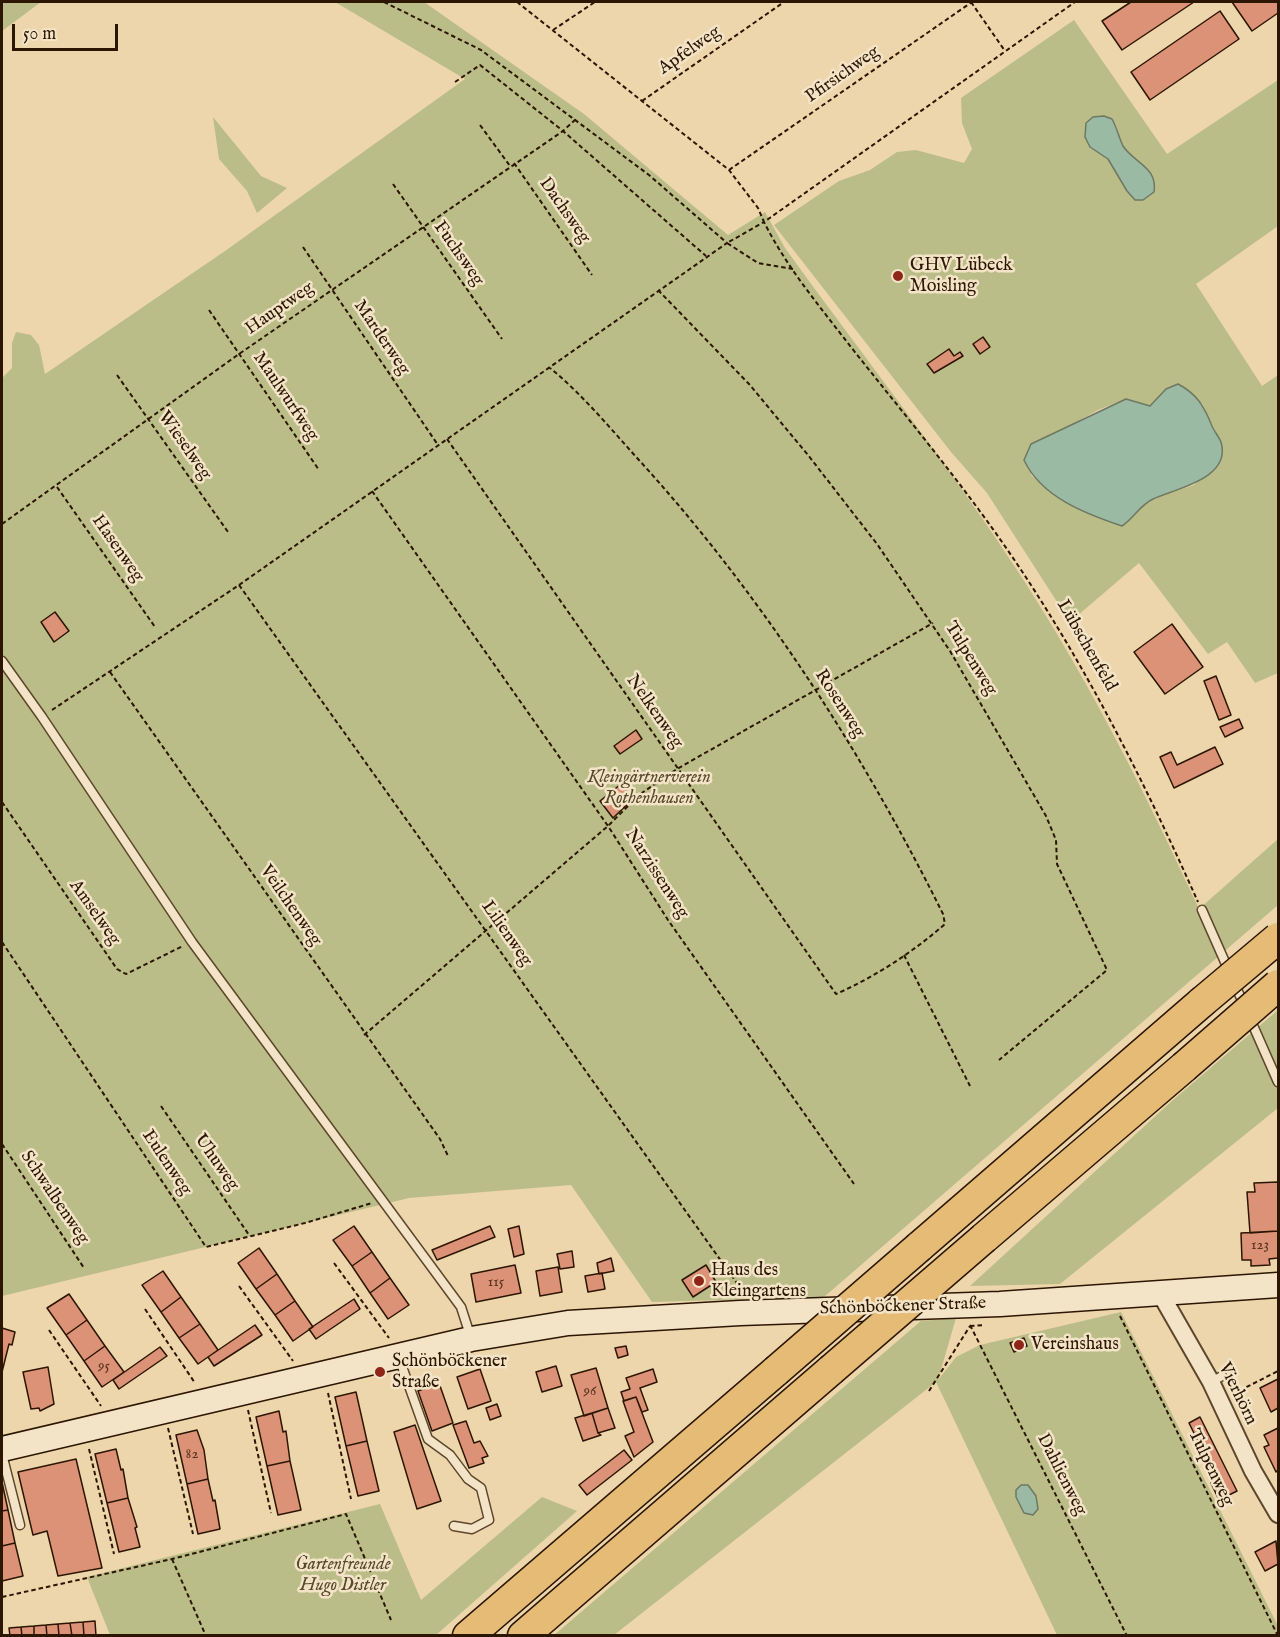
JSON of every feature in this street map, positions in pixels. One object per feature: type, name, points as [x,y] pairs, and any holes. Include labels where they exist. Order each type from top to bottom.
[{"type":"highway","points":[[468,1635],[1278,938]]},
{"type":"highway","points":[[523,1635],[1278,985]]},
{"type":"main road","name":"Schönböckener Straße","points":[[2,1452],[394,1347],[471,1339],[579,1322],[740,1312],[1000,1304],[1278,1285]]},
{"type":"street","name":"Vierhörn","points":[[1160,1293],[1216,1379],[1220,1401],[1253,1471],[1278,1514]]},
{"type":"lane","points":[[2,661],[192,942],[383,1198],[461,1307],[471,1339]]},
{"type":"lane","points":[[1202,910],[1278,1082]]},
{"type":"lane","points":[[394,1347],[428,1439],[450,1455],[468,1479],[481,1488],[489,1520],[472,1529],[454,1526]]},
{"type":"lane","points":[[2,1452],[21,1525]]},
{"type":"path","points":[[384,2],[481,50],[649,175],[727,243],[758,263],[793,269]]},
{"type":"path","points":[[517,2],[729,170]]},
{"type":"path","points":[[553,30],[594,2]]},
{"type":"path","name":"Apfelweg","points":[[641,101],[784,2]]},
{"type":"path","points":[[972,2],[1005,51]]},
{"type":"path","name":"Pfirsichweg","points":[[729,170],[972,2]]},
{"type":"path","points":[[42,717],[239,585],[706,256],[765,222],[1075,2]]},
{"type":"path","points":[[454,82],[480,65],[563,131],[706,256]]},
{"type":"path","name":"Hauptweg","points":[[2,524],[57,487],[239,354],[563,131],[576,119]]},
{"type":"path","points":[[480,125],[510,166]]},
{"type":"path","name":"Dachsweg","points":[[514,163],[592,275]]},
{"type":"path","name":"Lübschenfeld","points":[[729,170],[758,208],[793,269],[980,510],[1061,631],[1151,797],[1202,910]]},
{"type":"path","name":"Fuchsweg","points":[[393,184],[502,339]]},
{"type":"path","name":"Marderweg","points":[[303,247],[438,445]]},
{"type":"path","name":"Tulpenweg","points":[[658,290],[749,384],[808,455],[933,623],[992,719],[1047,816],[1056,840],[1057,864],[1107,970],[999,1060]]},
{"type":"path","name":"Maulwurfweg","points":[[209,310],[319,470]]},
{"type":"path","name":"Rosenweg","points":[[550,368],[619,438],[715,548],[816,691],[883,801],[943,914],[945,924],[904,955]]},
{"type":"path","name":"Wieselweg","points":[[117,375],[228,532]]},
{"type":"path","name":"Nelkenweg","points":[[447,439],[836,994],[863,982],[904,955]]},
{"type":"path","name":"Hasenweg","points":[[57,487],[155,627]]},
{"type":"path","name":"Narzissenweg","points":[[372,491],[608,826],[668,920],[854,1184]]},
{"type":"path","name":"Lilienweg","points":[[239,585],[744,1294],[746,1302]]},
{"type":"path","points":[[364,1035],[608,826],[639,795],[677,769],[933,623]]},
{"type":"path","name":"Veilchenweg","points":[[110,672],[364,1035],[440,1139],[448,1156]]},
{"type":"path","name":"Amselweg","points":[[2,802],[117,969],[126,974],[192,942]]},
{"type":"path","name":"Eulenweg","points":[[2,942],[206,1247],[305,1223],[383,1198]]},
{"type":"path","points":[[904,955],[970,1086]]},
{"type":"path","name":"Uhuweg","points":[[161,1106],[249,1235]]},
{"type":"path","name":"Schwalbenweg","points":[[2,1144],[84,1268]]},
{"type":"path","points":[[334,1263],[394,1347]]},
{"type":"path","points":[[239,1286],[293,1362]]},
{"type":"path","points":[[145,1309],[196,1383]]},
{"type":"path","name":"Tulpenweg","points":[[1118,1312],[1278,1635]]},
{"type":"path","name":"Dahlienweg","points":[[929,1390],[970,1326],[1127,1635]]},
{"type":"path","points":[[49,1330],[101,1406]]},
{"type":"path","points":[[1220,1401],[1278,1371]]},
{"type":"path","points":[[326,1389],[351,1499]]},
{"type":"path","points":[[246,1402],[271,1513]]},
{"type":"path","points":[[166,1421],[193,1534]]},
{"type":"path","points":[[87,1440],[114,1554]]},
{"type":"path","points":[[2,1597],[172,1559],[346,1514],[391,1620]]},
{"type":"path","points":[[172,1559],[206,1635]]},
{"type":"green space","points":[[2,2],[41,2],[2,31]]},
{"type":"green space","name":"Kleingärtnerverein Rothenhausen","points":[[335,2],[424,2],[584,114],[728,235],[765,212],[785,248],[963,490],[1044,613],[1115,738],[1199,909],[1278,839],[1278,905],[824,1297],[652,1302],[571,1185],[409,1198],[2,1296],[2,378],[12,368],[12,343],[16,332],[31,335],[39,345],[45,374],[225,251],[465,79]]},
{"type":"green space","points":[[1074,20],[1167,154],[1278,80],[1278,226],[1196,284],[1262,386],[1278,375],[1278,673],[1255,683],[1227,642],[1208,654],[1139,563],[1070,622],[987,493],[951,452],[774,225],[839,181],[870,170],[897,152],[916,150],[964,163],[972,149],[962,123],[961,98]],"holes":[[[1126,399],[1150,407],[1202,403],[1221,443],[1219,461],[1194,485],[1151,500],[1139,509],[1094,516],[1054,495],[1031,475],[1053,435],[1098,410]]]},
{"type":"green space","points":[[213,117],[261,176],[287,188],[257,213],[247,191],[219,159]]},
{"type":"green space","points":[[1278,1010],[1278,1108],[1060,1284],[970,1286],[1173,1100]]},
{"type":"green space","points":[[1121,1312],[1278,1626],[1278,1636],[1057,1635],[936,1382],[614,1635],[553,1636],[921,1321],[956,1318],[938,1380],[956,1357],[980,1345]]},
{"type":"green space","name":"Gartenfreunde Hugo Distler","points":[[542,1497],[577,1511],[436,1635],[110,1635],[87,1577],[380,1504],[421,1600]]},
{"type":"shaded area","points":[[1104,116],[1112,119],[1123,146],[1149,171],[1152,177],[1154,192],[1143,200],[1135,200],[1108,159],[1090,147],[1085,137],[1086,123],[1093,117]]},
{"type":"shaded area","points":[[1178,384],[1195,396],[1203,407],[1221,442],[1222,455],[1218,465],[1210,474],[1199,481],[1148,502],[1122,526],[1080,510],[1053,494],[1041,484],[1024,460],[1031,444],[1126,399],[1150,406],[1166,389]]},
{"type":"shaded area","points":[[1021,1485],[1028,1485],[1036,1496],[1038,1509],[1033,1515],[1024,1513],[1016,1497],[1016,1490]]},
{"type":"building","points":[[1131,2],[1194,2],[1122,50],[1102,21]]},
{"type":"building","points":[[1232,2],[1278,2],[1278,13],[1252,31]]},
{"type":"building","points":[[1220,11],[1239,39],[1150,100],[1131,72]]},
{"type":"building","points":[[983,337],[990,347],[980,354],[973,344]]},
{"type":"building","points":[[949,349],[954,356],[960,352],[963,356],[934,373],[927,364]]},
{"type":"building","points":[[55,612],[69,631],[54,642],[41,622]]},
{"type":"building","points":[[1172,624],[1203,667],[1165,694],[1134,652]]},
{"type":"building","points":[[1216,676],[1231,715],[1219,720],[1204,681]]},
{"type":"building","points":[[1239,719],[1243,728],[1225,737],[1220,727]]},
{"type":"building","points":[[636,730],[642,739],[620,754],[614,746]]},
{"type":"building","points":[[1215,747],[1223,764],[1174,788],[1160,757],[1171,752],[1177,765]]},
{"type":"building","points":[[621,784],[633,799],[613,818],[600,801]]},
{"type":"building","points":[[1278,1182],[1278,1231],[1250,1233],[1247,1192],[1255,1192],[1254,1183]]},
{"type":"building","points":[[354,1226],[372,1252],[352,1266],[333,1240]]},
{"type":"building","points":[[490,1226],[495,1237],[437,1260],[432,1250]]},
{"type":"building","points":[[519,1226],[524,1254],[514,1257],[508,1229]]},
{"type":"building","points":[[1278,1231],[1278,1258],[1269,1259],[1270,1265],[1251,1266],[1251,1260],[1242,1260],[1241,1233]]},
{"type":"building","points":[[259,1248],[277,1274],[256,1289],[238,1263]]},
{"type":"building","points":[[572,1251],[574,1267],[560,1269],[557,1254]]},
{"type":"building","points":[[372,1252],[390,1278],[370,1293],[352,1266]]},
{"type":"building","points":[[611,1258],[614,1271],[599,1274],[597,1263]]},
{"type":"building","points":[[515,1265],[521,1293],[476,1302],[471,1274]]},
{"type":"building","name":"Haus des Kleingartens","points":[[706,1265],[716,1282],[693,1297],[682,1280]]},
{"type":"building","points":[[558,1267],[562,1292],[540,1296],[536,1271]]},
{"type":"building","points":[[163,1271],[181,1297],[161,1312],[142,1285]]},
{"type":"building","points":[[602,1273],[605,1289],[588,1292],[585,1276]]},
{"type":"building","points":[[277,1274],[295,1301],[275,1315],[256,1289]]},
{"type":"building","points":[[390,1278],[409,1305],[388,1319],[370,1293]]},
{"type":"building","points":[[69,1294],[87,1320],[66,1335],[47,1308]]},
{"type":"building","points":[[181,1297],[200,1324],[179,1338],[161,1312]]},
{"type":"building","points":[[354,1299],[360,1309],[316,1339],[309,1329]]},
{"type":"building","points":[[295,1301],[313,1327],[293,1341],[275,1315]]},
{"type":"building","points":[[87,1320],[105,1346],[84,1361],[66,1335]]},
{"type":"building","points":[[200,1324],[218,1350],[198,1364],[179,1338]]},
{"type":"building","points":[[255,1325],[262,1335],[214,1366],[208,1357]]},
{"type":"building","points":[[2,1328],[15,1332],[12,1345],[9,1344],[2,1372]]},
{"type":"building","name":"Vereinshaus","points":[[1024,1338],[1027,1346],[1014,1352],[1010,1343]]},
{"type":"building","points":[[105,1346],[124,1372],[102,1387],[84,1361]]},
{"type":"building","points":[[626,1346],[628,1355],[618,1358],[615,1348]]},
{"type":"building","points":[[160,1347],[167,1356],[119,1389],[113,1380]]},
{"type":"building","points":[[556,1366],[562,1386],[542,1392],[536,1372]]},
{"type":"building","points":[[48,1367],[54,1404],[40,1411],[39,1408],[31,1409],[23,1372]]},
{"type":"building","points":[[596,1368],[608,1408],[584,1416],[571,1375]]},
{"type":"building","points":[[480,1369],[491,1401],[468,1409],[457,1377]]},
{"type":"building","points":[[653,1369],[657,1382],[640,1388],[648,1410],[642,1412],[636,1397],[624,1401],[621,1392],[630,1389],[626,1378]]},
{"type":"building","points":[[1278,1379],[1278,1408],[1271,1412],[1260,1388]]},
{"type":"building","points":[[439,1383],[453,1423],[432,1431],[418,1391]]},
{"type":"building","points":[[356,1392],[367,1441],[346,1446],[335,1397]]},
{"type":"building","points":[[636,1397],[653,1442],[634,1457],[625,1436],[634,1432],[623,1401]]},
{"type":"building","points":[[497,1404],[501,1416],[490,1420],[486,1408]]},
{"type":"building","points":[[608,1408],[615,1428],[598,1433],[592,1413]]},
{"type":"building","points":[[279,1411],[283,1432],[286,1431],[290,1461],[267,1466],[256,1417]]},
{"type":"building","points":[[592,1413],[598,1433],[601,1435],[583,1441],[575,1418]]},
{"type":"building","points":[[1200,1417],[1237,1491],[1219,1500],[1211,1483],[1217,1480],[1189,1423]]},
{"type":"building","points":[[466,1421],[474,1443],[480,1441],[488,1456],[482,1458],[484,1463],[469,1468],[453,1425]]},
{"type":"building","points":[[415,1425],[441,1501],[417,1509],[394,1432]]},
{"type":"building","points":[[1278,1428],[1278,1470],[1276,1472],[1264,1447],[1269,1445],[1264,1435]]},
{"type":"building","points":[[197,1430],[204,1450],[208,1479],[187,1484],[176,1435]]},
{"type":"building","points":[[367,1441],[379,1491],[358,1496],[346,1446]]},
{"type":"building","points":[[116,1449],[121,1470],[123,1469],[128,1498],[107,1503],[95,1454]]},
{"type":"building","points":[[624,1450],[632,1460],[587,1495],[579,1485]]},
{"type":"building","points":[[76,1459],[102,1568],[58,1576],[47,1531],[33,1535],[18,1472]]},
{"type":"building","points":[[290,1461],[301,1510],[278,1515],[267,1466]]},
{"type":"building","points":[[208,1479],[213,1501],[215,1500],[220,1529],[198,1534],[187,1484]]},
{"type":"building","points":[[2,1482],[8,1510],[2,1511]]},
{"type":"building","points":[[128,1498],[137,1527],[135,1528],[140,1547],[119,1552],[107,1503]]},
{"type":"building","points":[[8,1510],[15,1543],[2,1546],[2,1511]]},
{"type":"building","points":[[1276,1541],[1278,1564],[1265,1571],[1255,1552]]},
{"type":"building","points":[[15,1543],[23,1576],[2,1581],[2,1546]]},
{"type":"building","points":[[95,1621],[96,1636],[84,1636],[83,1622]]},
{"type":"building","points":[[83,1622],[84,1636],[72,1636],[70,1623]]},
{"type":"building","points":[[70,1623],[72,1636],[59,1636],[58,1624]]},
{"type":"building","points":[[58,1624],[59,1636],[47,1636],[46,1625]]},
{"type":"building","points":[[46,1625],[47,1636],[34,1636],[34,1626]]},
{"type":"building","points":[[34,1626],[34,1636],[22,1636],[21,1627]]},
{"type":"building","points":[[21,1627],[22,1636],[10,1636],[9,1628]]},
{"type":"place","name":"GHV Lübeck Moisling","points":[[898,276]]},
{"type":"place","name":"Haus des Kleingartens","points":[[699,1281]]},
{"type":"place","name":"Vereinshaus","points":[[1019,1345]]},
{"type":"place","name":"Schönböckener Straße","points":[[380,1372]]}]
